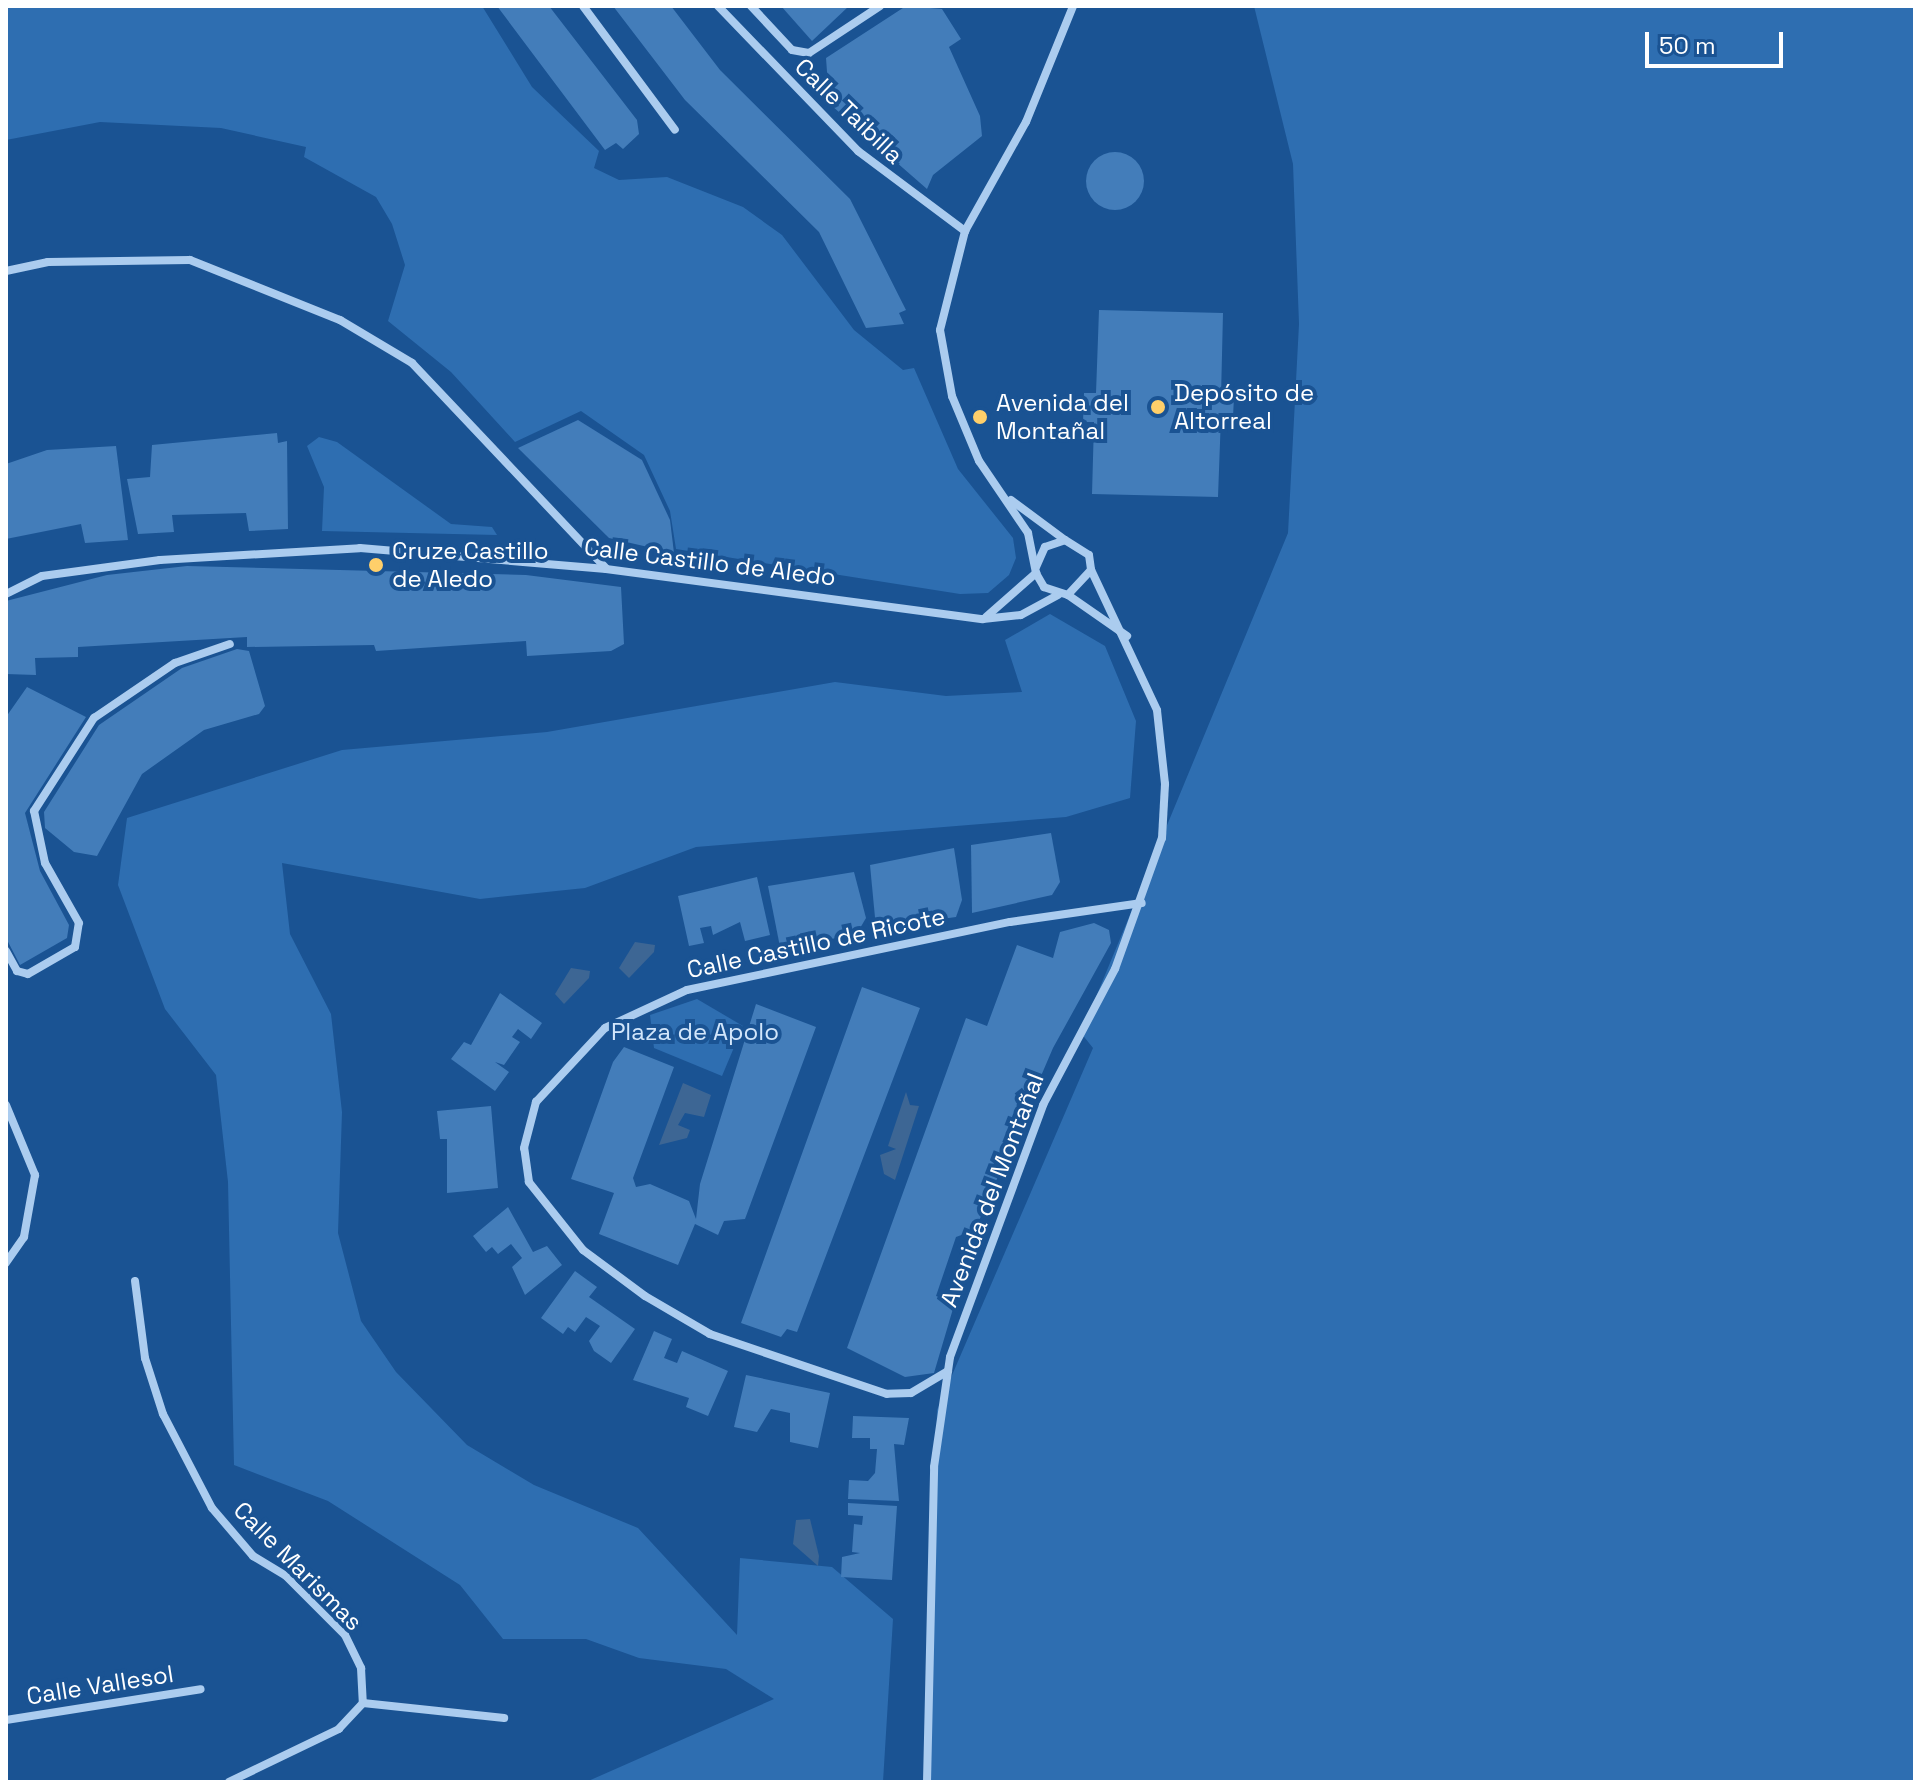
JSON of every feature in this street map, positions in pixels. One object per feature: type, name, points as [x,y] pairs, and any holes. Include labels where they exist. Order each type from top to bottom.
[{"type":"street","points":[[583,6],[675,130]]},
{"type":"street","name":"Calle Taibilla","points":[[718,6],[858,151],[965,231]]},
{"type":"street","points":[[751,6],[792,50],[809,53],[880,6]]},
{"type":"street","points":[[1073,6],[1026,122],[965,231],[940,330],[952,396],[979,461],[1007,497],[1028,533],[1036,570],[1058,595],[1068,595],[1129,638]]},
{"type":"street","points":[[6,271],[48,262],[190,260],[340,320],[412,363],[606,569]]},
{"type":"street","points":[[1007,497],[1089,555],[1091,570],[1068,595]]},
{"type":"street","points":[[983,619],[1036,570],[1045,547],[1065,540]]},
{"type":"street","name":"Calle Castillo de Aledo","points":[[6,594],[42,576],[160,560],[360,548],[606,569],[983,619],[1021,615],[1058,595]]},
{"type":"street","name":"Avenida del Montañal","points":[[927,1782],[934,1467],[948,1371],[1043,1105],[1142,903],[1162,838],[1165,784],[1157,710],[1129,638],[1091,570]]},
{"type":"street","points":[[6,951],[17,971],[28,974],[75,947],[79,923],[45,863],[34,811],[94,718],[175,663],[230,644]]},
{"type":"street","name":"Calle Castillo de Ricote","points":[[948,1371],[911,1393],[887,1394],[710,1334],[645,1296],[583,1250],[529,1182],[524,1148],[536,1102],[605,1028],[687,990],[995,925],[1142,903]]},
{"type":"street","points":[[6,1105],[35,1175],[24,1237],[6,1263]]},
{"type":"street","name":"Calle Marismas","points":[[135,1281],[158,1400],[212,1508],[253,1556],[286,1576],[345,1635],[361,1668],[363,1703]]},
{"type":"street","name":"Calle Vallesol","points":[[6,1720],[201,1689]]},
{"type":"street","points":[[229,1782],[327,1737],[363,1703],[504,1718]]},
{"type":"green space","points":[[6,6],[482,6],[532,87],[599,151],[594,168],[619,180],[667,177],[743,207],[782,235],[854,330],[903,370],[914,368],[958,469],[1013,538],[1016,558],[1009,575],[988,593],[960,594],[676,549],[670,511],[644,455],[581,411],[515,442],[451,372],[388,321],[405,265],[392,224],[376,197],[304,157],[306,147],[221,128],[100,122],[6,140]]},
{"type":"green space","points":[[1254,6],[1915,6],[1915,1782],[927,1782],[937,1410],[1093,1048],[1081,1033],[1288,533],[1299,324],[1293,164]]},
{"type":"green space","points":[[319,437],[337,442],[451,524],[492,527],[497,535],[322,531],[324,487],[307,446]]},
{"type":"green space","points":[[1050,614],[1105,646],[1136,721],[1130,798],[1066,817],[696,847],[585,888],[480,899],[282,863],[290,934],[331,1014],[342,1112],[338,1233],[361,1321],[396,1372],[467,1445],[534,1485],[638,1528],[737,1635],[740,1558],[832,1567],[893,1619],[883,1782],[586,1782],[774,1699],[726,1669],[639,1658],[586,1639],[503,1639],[460,1585],[328,1501],[234,1465],[228,1182],[216,1075],[165,1009],[118,885],[127,818],[342,750],[547,732],[835,682],[946,696],[1022,692],[1005,640]]},
{"type":"green space","name":"Plaza de Apolo","points":[[697,999],[743,1026],[722,1076],[654,1048],[650,1015]]},
{"type":"shaded area","points":[[635,942],[655,945],[654,952],[629,978],[619,968]]},
{"type":"shaded area","points":[[571,968],[590,971],[589,978],[564,1004],[555,994]]},
{"type":"shaded area","points":[[683,1083],[711,1095],[704,1117],[685,1113],[678,1125],[690,1130],[687,1138],[659,1145]]},
{"type":"shaded area","points":[[906,1092],[910,1105],[919,1106],[895,1180],[884,1174],[880,1155],[896,1149],[888,1146]]},
{"type":"shaded area","points":[[810,1519],[819,1556],[818,1566],[793,1544],[796,1520]]},
{"type":"building","points":[[497,6],[549,6],[637,120],[639,134],[623,149],[616,143],[605,150]]},
{"type":"building","points":[[613,6],[671,6],[720,70],[850,199],[906,310],[899,313],[904,324],[866,328],[819,232],[685,100]]},
{"type":"building","points":[[781,6],[849,6],[812,41]]},
{"type":"building","points":[[906,6],[942,9],[961,39],[949,47],[980,116],[982,136],[933,175],[927,189],[816,92],[828,86],[826,58]]},
{"type":"building","points":[[1115,152],[1136,160],[1144,181],[1136,202],[1115,210],[1094,202],[1086,181],[1094,160]]},
{"type":"building","name":"Depósito de Altorreal","points":[[1099,310],[1223,313],[1221,397],[1234,397],[1233,417],[1221,416],[1218,497],[1092,494],[1094,422],[1083,422],[1084,393],[1096,393]]},
{"type":"building","points":[[578,420],[642,460],[670,520],[674,553],[609,538],[518,448]]},
{"type":"building","points":[[277,433],[278,443],[287,441],[288,529],[249,531],[246,513],[172,515],[174,532],[138,534],[127,479],[150,477],[152,445]]},
{"type":"building","points":[[116,446],[128,540],[85,543],[81,524],[6,539],[6,464],[47,450]]},
{"type":"building","points":[[187,566],[526,575],[621,587],[624,644],[611,651],[527,656],[526,641],[376,651],[374,645],[247,647],[247,637],[78,647],[78,657],[35,658],[36,675],[6,674],[6,601],[107,575]]},
{"type":"building","points":[[237,649],[249,651],[265,706],[259,714],[204,730],[142,774],[97,856],[74,852],[45,828],[44,812],[99,725],[182,668]]},
{"type":"building","points":[[27,687],[86,717],[25,813],[40,871],[69,925],[67,938],[20,965],[6,938],[6,717]]},
{"type":"building","points":[[1051,833],[1060,882],[1052,895],[972,913],[971,845]]},
{"type":"building","points":[[954,848],[962,900],[956,917],[876,928],[870,865]]},
{"type":"building","points":[[854,872],[866,918],[856,935],[780,947],[768,886]]},
{"type":"building","points":[[757,877],[770,935],[745,941],[740,922],[713,935],[711,926],[700,928],[704,943],[689,946],[678,896]]},
{"type":"building","points":[[1094,923],[1109,930],[1111,943],[1053,1048],[975,1230],[956,1237],[936,1296],[955,1302],[934,1373],[905,1377],[847,1348],[966,1018],[987,1026],[1017,945],[1053,958],[1060,932]]},
{"type":"building","points":[[862,987],[920,1008],[797,1332],[787,1329],[781,1337],[741,1323]]},
{"type":"building","points":[[500,993],[542,1023],[531,1039],[518,1029],[512,1037],[520,1042],[504,1065],[495,1062],[509,1072],[495,1091],[451,1059],[464,1042],[471,1045]]},
{"type":"building","points":[[756,1004],[816,1027],[745,1219],[724,1221],[718,1235],[695,1224],[678,1265],[599,1234],[614,1193],[571,1179],[613,1062],[624,1047],[674,1067],[633,1178],[636,1187],[650,1184],[689,1201],[696,1219],[700,1184]]},
{"type":"building","points":[[491,1106],[498,1188],[447,1193],[447,1139],[440,1139],[437,1111]]},
{"type":"building","points":[[508,1207],[533,1252],[547,1246],[562,1265],[525,1295],[512,1267],[522,1258],[511,1244],[498,1254],[492,1247],[486,1252],[473,1236]]},
{"type":"building","points":[[575,1271],[597,1287],[589,1297],[635,1329],[611,1363],[594,1351],[589,1341],[600,1326],[586,1317],[575,1332],[568,1327],[563,1334],[541,1318]]},
{"type":"building","points":[[654,1331],[672,1339],[664,1358],[677,1363],[682,1351],[728,1371],[708,1416],[686,1407],[689,1398],[633,1380]]},
{"type":"building","points":[[746,1375],[830,1393],[818,1448],[790,1442],[790,1413],[771,1409],[757,1432],[734,1427]]},
{"type":"building","points":[[853,1416],[909,1418],[904,1445],[894,1444],[899,1501],[848,1499],[849,1480],[868,1481],[875,1473],[877,1449],[870,1449],[870,1438],[852,1438]]},
{"type":"building","points":[[848,1503],[897,1506],[892,1580],[841,1577],[842,1557],[860,1553],[852,1552],[854,1524],[862,1525],[863,1516],[848,1515]]},
{"type":"place","name":"Depósito de Altorreal","points":[[1158,407]]},
{"type":"place","name":"Avenida del Montañal","points":[[980,417]]},
{"type":"place","name":"Cruze Castillo de Aledo","points":[[376,565]]}]
